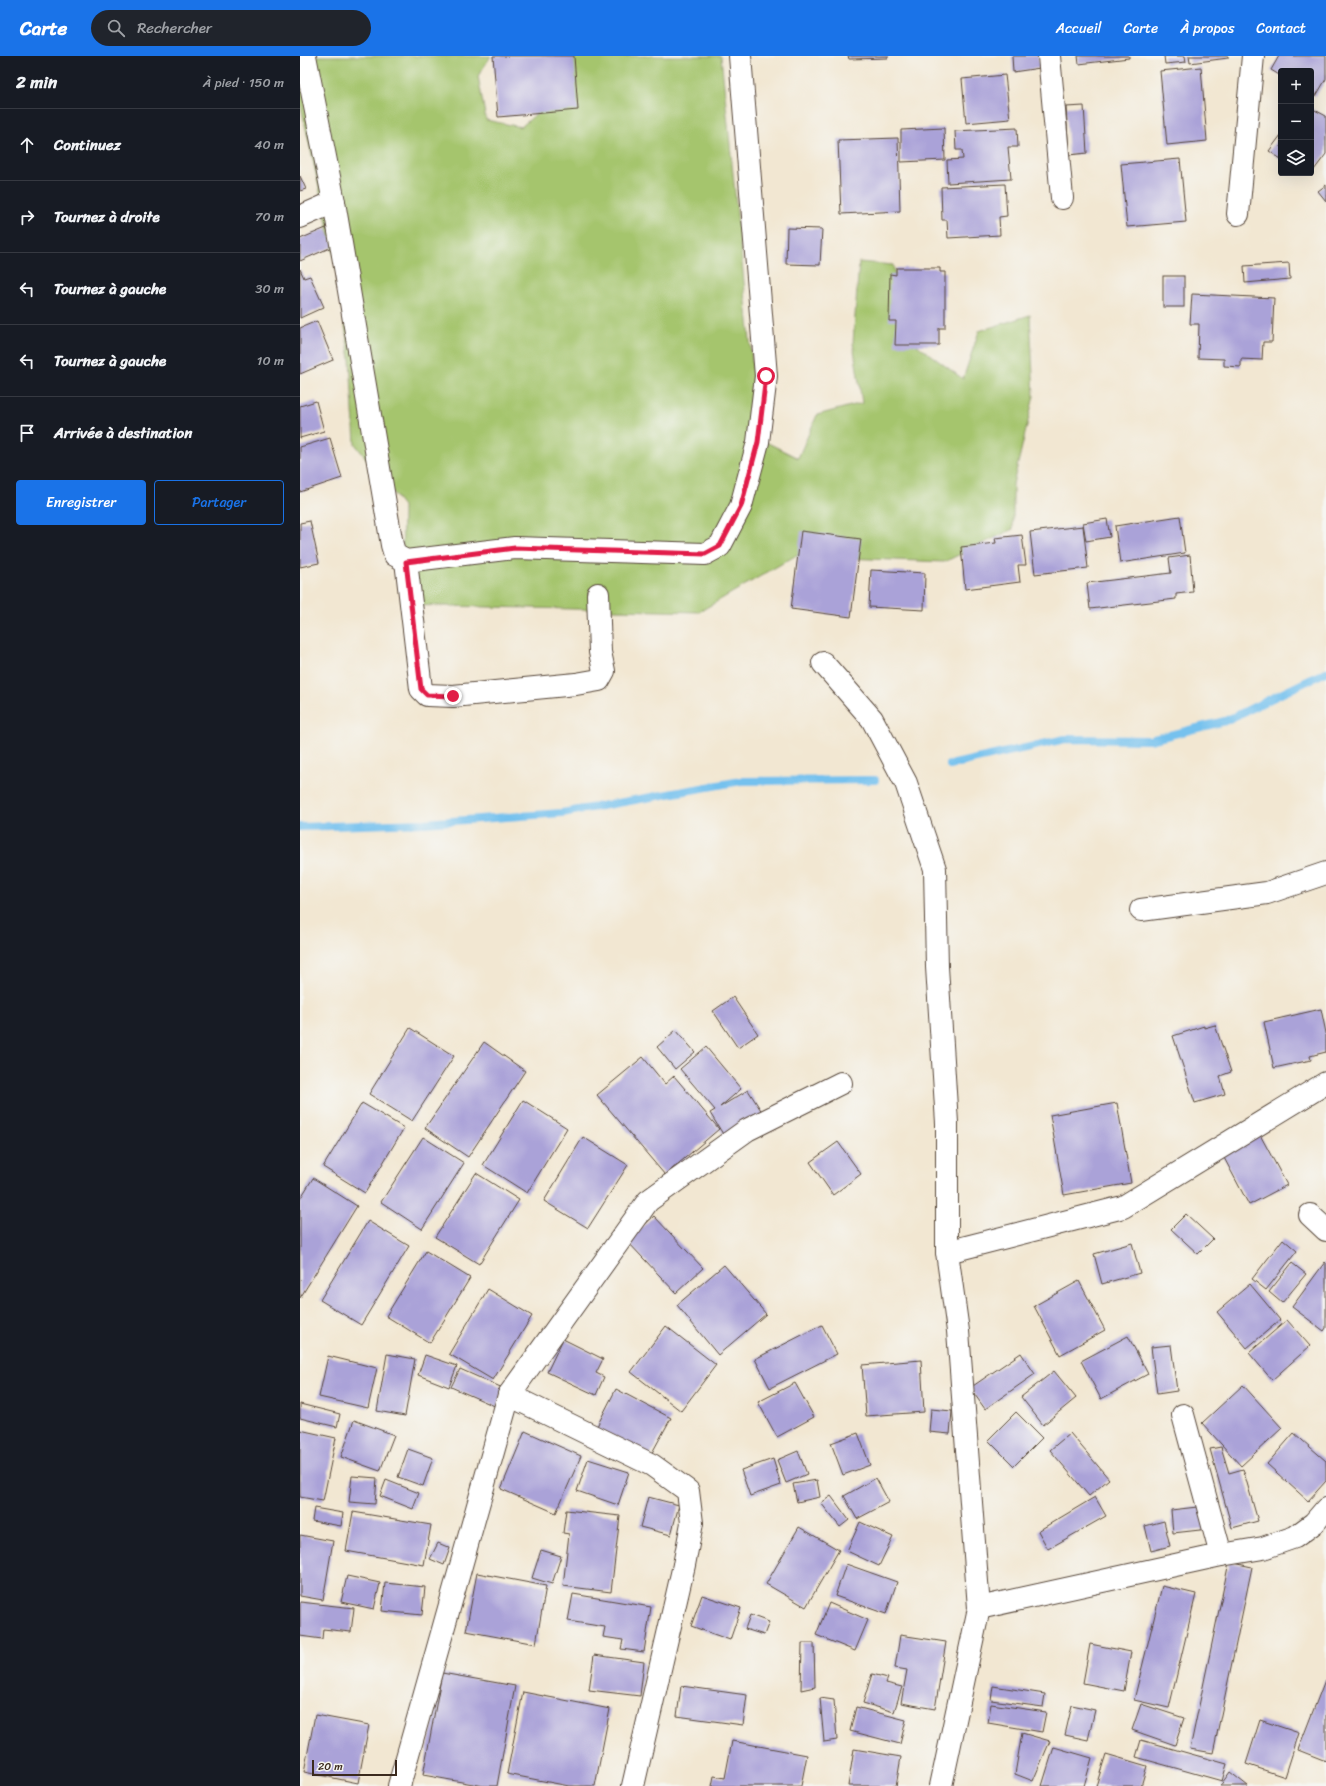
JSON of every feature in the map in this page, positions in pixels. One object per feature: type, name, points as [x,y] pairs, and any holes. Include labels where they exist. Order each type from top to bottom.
[{"type":"street","points":[[305,56],[334,202],[392,545],[395,555],[406,562],[515,548],[705,554],[720,546],[741,506],[758,442],[766,376],[740,56]]},
{"type":"street","points":[[1050,56],[1062,198]]},
{"type":"street","points":[[1238,214],[1253,56]]},
{"type":"street","points":[[300,218],[334,202]]},
{"type":"street","points":[[406,562],[421,689],[427,695],[453,696],[576,684],[599,680],[604,671],[600,652],[598,594]]},
{"type":"street","points":[[823,664],[872,719],[906,783],[935,869],[937,967],[947,1123],[947,1252],[958,1331],[979,1608],[941,1786]]},
{"type":"street","points":[[1141,910],[1267,893],[1326,873]]},
{"type":"street","points":[[399,1786],[510,1395],[648,1201],[747,1130],[841,1083]]},
{"type":"street","points":[[947,1252],[1123,1207],[1326,1083]]},
{"type":"street","points":[[510,1395],[652,1465],[688,1491],[692,1522],[684,1565],[633,1786]]},
{"type":"street","points":[[1183,1415],[1221,1555]]},
{"type":"street","points":[[979,1608],[1221,1555],[1263,1548],[1295,1537],[1314,1523],[1326,1509]]},
{"type":"green space","points":[[302,56],[491,56],[478,76],[486,120],[521,127],[553,99],[560,56],[721,56],[752,360],[754,436],[798,458],[817,415],[862,403],[853,343],[859,262],[893,265],[909,339],[963,379],[979,331],[1030,315],[1034,396],[1013,484],[1013,529],[944,562],[795,556],[699,612],[402,605],[403,506],[355,444],[350,359],[334,255],[300,102]]},
{"type":"building","points":[[493,56],[574,56],[578,110],[498,117]]},
{"type":"building","points":[[848,56],[888,56],[888,58],[849,59]]},
{"type":"building","points":[[1012,56],[1038,56],[1040,68],[1013,72]]},
{"type":"building","points":[[1078,56],[1129,56],[1129,58],[1079,64]]},
{"type":"building","points":[[1164,56],[1185,56],[1186,62],[1165,64]]},
{"type":"building","points":[[1189,56],[1228,56],[1228,58],[1190,63]]},
{"type":"building","points":[[1279,56],[1326,56],[1326,79],[1316,96],[1314,95],[1314,68],[1278,68],[1278,74],[1271,70]]},
{"type":"building","points":[[1201,67],[1207,141],[1167,145],[1160,71]]},
{"type":"building","points":[[1005,75],[1010,119],[966,123],[962,79]]},
{"type":"building","points":[[1084,106],[1087,153],[1069,155],[1066,107]]},
{"type":"building","points":[[1314,110],[1326,116],[1326,154],[1314,170]]},
{"type":"building","points":[[944,128],[945,160],[901,162],[901,130]]},
{"type":"building","points":[[1017,128],[1018,147],[1008,147],[1011,179],[948,183],[947,160],[963,159],[962,150],[956,150],[955,131]]},
{"type":"building","points":[[898,138],[900,211],[841,214],[838,140]]},
{"type":"building","points":[[1278,139],[1278,157],[1269,151]]},
{"type":"building","points":[[1180,159],[1186,222],[1127,227],[1121,164]]},
{"type":"building","points":[[300,176],[306,189],[300,191]]},
{"type":"building","points":[[1005,184],[1007,216],[999,217],[1000,235],[948,238],[947,220],[942,220],[941,187]]},
{"type":"building","points":[[1326,185],[1326,201],[1318,191]]},
{"type":"building","points":[[326,228],[334,246],[300,261],[300,239]]},
{"type":"building","points":[[787,228],[822,229],[820,265],[786,264]]},
{"type":"building","points":[[1289,263],[1290,279],[1245,283],[1244,266]]},
{"type":"building","points":[[896,268],[940,268],[940,272],[945,272],[945,328],[939,328],[939,345],[895,345],[896,321],[889,321],[890,274],[896,275]]},
{"type":"building","points":[[300,269],[304,278],[310,276],[324,307],[300,318]]},
{"type":"building","points":[[1163,276],[1184,276],[1184,307],[1163,307]]},
{"type":"building","points":[[1192,294],[1274,298],[1272,342],[1263,342],[1262,360],[1241,359],[1241,367],[1224,366],[1224,359],[1198,358],[1199,324],[1190,324]]},
{"type":"building","points":[[317,321],[333,360],[300,374],[300,328]]},
{"type":"building","points":[[316,401],[324,431],[300,438],[300,406]]},
{"type":"building","points":[[330,438],[342,478],[300,492],[300,447]]},
{"type":"building","points":[[1180,516],[1185,553],[1120,563],[1115,526]]},
{"type":"building","points":[[1107,519],[1110,537],[1086,541],[1083,523]]},
{"type":"building","points":[[310,521],[319,563],[300,567],[300,523]]},
{"type":"building","points":[[1083,526],[1088,568],[1035,574],[1030,532]]},
{"type":"building","points":[[801,531],[861,539],[851,617],[791,609]]},
{"type":"building","points":[[1022,535],[1026,565],[1018,565],[1020,582],[965,589],[961,547],[996,543],[995,538]]},
{"type":"building","points":[[1190,555],[1193,592],[1176,594],[1176,599],[1090,609],[1087,583],[1171,573],[1169,558]]},
{"type":"building","points":[[871,570],[925,573],[924,610],[869,607]]},
{"type":"building","points":[[733,997],[758,1034],[738,1048],[713,1011]]},
{"type":"building","points":[[1321,1009],[1326,1033],[1326,1052],[1310,1056],[1311,1060],[1274,1068],[1264,1022]]},
{"type":"building","points":[[1215,1025],[1231,1072],[1220,1076],[1225,1094],[1195,1103],[1173,1036],[1204,1026],[1204,1028]]},
{"type":"building","points":[[410,1028],[454,1056],[412,1121],[369,1094]]},
{"type":"building","points":[[676,1030],[695,1052],[675,1069],[657,1047]]},
{"type":"building","points":[[484,1042],[525,1071],[468,1157],[425,1128]]},
{"type":"building","points":[[706,1047],[741,1089],[720,1107],[748,1090],[764,1115],[726,1139],[710,1113],[715,1110],[680,1069]]},
{"type":"building","points":[[643,1057],[665,1084],[674,1076],[719,1129],[665,1175],[597,1095]]},
{"type":"building","points":[[523,1100],[567,1128],[527,1193],[483,1165]]},
{"type":"building","points":[[362,1103],[404,1128],[365,1193],[323,1167]]},
{"type":"building","points":[[1117,1103],[1131,1183],[1064,1195],[1050,1115]]},
{"type":"building","points":[[1259,1133],[1287,1185],[1249,1205],[1222,1154]]},
{"type":"building","points":[[423,1137],[464,1163],[422,1229],[381,1202]]},
{"type":"building","points":[[583,1137],[628,1165],[588,1228],[544,1201]]},
{"type":"building","points":[[838,1142],[861,1174],[833,1195],[810,1162]]},
{"type":"building","points":[[476,1173],[519,1200],[479,1264],[435,1237]]},
{"type":"building","points":[[313,1178],[357,1206],[300,1298],[300,1199]]},
{"type":"building","points":[[1186,1214],[1213,1239],[1198,1254],[1171,1229]]},
{"type":"building","points":[[654,1216],[703,1268],[676,1293],[627,1241]]},
{"type":"building","points":[[368,1221],[409,1246],[361,1325],[320,1300]]},
{"type":"building","points":[[1283,1239],[1297,1251],[1266,1290],[1252,1279]]},
{"type":"building","points":[[1132,1243],[1140,1273],[1102,1284],[1094,1254]]},
{"type":"building","points":[[426,1251],[470,1278],[430,1343],[386,1316]]},
{"type":"building","points":[[1325,1262],[1326,1328],[1324,1331],[1292,1307]]},
{"type":"building","points":[[1292,1263],[1306,1274],[1282,1303],[1269,1292]]},
{"type":"building","points":[[724,1265],[766,1314],[718,1355],[677,1305]]},
{"type":"building","points":[[1079,1281],[1105,1330],[1060,1355],[1034,1306]]},
{"type":"building","points":[[1250,1284],[1280,1320],[1247,1348],[1217,1312]]},
{"type":"building","points":[[488,1289],[532,1316],[493,1380],[449,1354]]},
{"type":"building","points":[[1287,1320],[1310,1346],[1272,1380],[1249,1353]]},
{"type":"building","points":[[822,1325],[837,1354],[770,1388],[755,1359]]},
{"type":"building","points":[[666,1326],[716,1365],[681,1411],[631,1372]]},
{"type":"building","points":[[1128,1336],[1148,1374],[1101,1399],[1081,1361]]},
{"type":"building","points":[[563,1339],[603,1359],[596,1373],[604,1377],[596,1395],[547,1372]]},
{"type":"building","points":[[1171,1345],[1177,1391],[1157,1394],[1151,1347]]},
{"type":"building","points":[[1021,1353],[1035,1374],[985,1409],[970,1388]]},
{"type":"building","points":[[387,1354],[415,1359],[405,1416],[377,1411]]},
{"type":"building","points":[[425,1355],[457,1366],[449,1387],[418,1375]]},
{"type":"building","points":[[328,1356],[377,1368],[368,1408],[319,1397]]},
{"type":"building","points":[[921,1360],[924,1412],[866,1416],[862,1365]]},
{"type":"building","points":[[460,1369],[505,1389],[497,1407],[451,1387]]},
{"type":"building","points":[[1054,1371],[1076,1398],[1043,1425],[1021,1397]]},
{"type":"building","points":[[795,1383],[814,1417],[777,1437],[758,1402]]},
{"type":"building","points":[[1243,1385],[1282,1428],[1241,1466],[1202,1423]]},
{"type":"building","points":[[616,1389],[671,1418],[648,1460],[594,1432]]},
{"type":"building","points":[[300,1404],[340,1414],[337,1427],[300,1418]]},
{"type":"building","points":[[931,1409],[952,1411],[950,1434],[929,1432]]},
{"type":"building","points":[[1016,1412],[1042,1438],[1014,1466],[988,1440]]},
{"type":"building","points":[[354,1420],[394,1435],[380,1471],[341,1457]]},
{"type":"building","points":[[300,1430],[336,1438],[323,1501],[300,1497]]},
{"type":"building","points":[[525,1431],[581,1456],[556,1513],[501,1489]]},
{"type":"building","points":[[858,1433],[870,1465],[843,1475],[831,1443]]},
{"type":"building","points":[[1070,1433],[1109,1479],[1089,1496],[1050,1450]]},
{"type":"building","points":[[1294,1433],[1326,1461],[1326,1481],[1308,1501],[1267,1464]]},
{"type":"building","points":[[1221,1447],[1229,1473],[1243,1469],[1258,1521],[1232,1528],[1210,1449]]},
{"type":"building","points":[[408,1449],[433,1458],[423,1486],[398,1477]]},
{"type":"building","points":[[798,1451],[807,1474],[786,1483],[777,1460]]},
{"type":"building","points":[[588,1459],[629,1472],[618,1505],[577,1491]]},
{"type":"building","points":[[773,1459],[781,1485],[750,1496],[741,1470]]},
{"type":"building","points":[[352,1476],[377,1478],[375,1504],[349,1502]]},
{"type":"building","points":[[876,1478],[889,1502],[857,1519],[844,1496]]},
{"type":"building","points":[[386,1480],[419,1493],[413,1509],[380,1496]]},
{"type":"building","points":[[817,1480],[820,1497],[797,1502],[793,1484]]},
{"type":"building","points":[[831,1496],[849,1520],[840,1527],[821,1503]]},
{"type":"building","points":[[648,1497],[679,1505],[671,1535],[640,1527]]},
{"type":"building","points":[[1095,1497],[1106,1516],[1048,1549],[1038,1531]]},
{"type":"building","points":[[1206,1506],[1209,1529],[1173,1533],[1171,1510]]},
{"type":"building","points":[[314,1508],[343,1513],[341,1526],[312,1521]]},
{"type":"building","points":[[566,1510],[620,1516],[611,1592],[563,1586],[569,1534],[563,1533]]},
{"type":"building","points":[[353,1512],[431,1525],[424,1565],[346,1551]]},
{"type":"building","points":[[1164,1521],[1170,1546],[1151,1551],[1145,1526]]},
{"type":"building","points":[[860,1522],[893,1537],[879,1566],[847,1551]]},
{"type":"building","points":[[799,1527],[839,1550],[806,1607],[766,1584]]},
{"type":"building","points":[[300,1535],[333,1541],[323,1600],[300,1596]]},
{"type":"building","points":[[438,1543],[450,1548],[444,1565],[430,1559]]},
{"type":"building","points":[[541,1550],[561,1556],[552,1584],[532,1578]]},
{"type":"building","points":[[1229,1562],[1252,1567],[1213,1753],[1190,1749]]},
{"type":"building","points":[[846,1564],[897,1582],[886,1614],[835,1596]]},
{"type":"building","points":[[477,1573],[546,1586],[536,1644],[466,1631]]},
{"type":"building","points":[[347,1576],[380,1583],[374,1609],[341,1602]]},
{"type":"building","points":[[385,1583],[425,1587],[422,1615],[382,1611]]},
{"type":"building","points":[[1162,1586],[1196,1594],[1169,1708],[1134,1700]]},
{"type":"building","points":[[573,1594],[651,1607],[644,1652],[621,1649],[623,1640],[603,1637],[605,1627],[568,1621]]},
{"type":"building","points":[[702,1595],[741,1608],[730,1640],[691,1626]]},
{"type":"building","points":[[300,1602],[354,1608],[351,1632],[323,1629],[322,1639],[300,1636]]},
{"type":"building","points":[[829,1603],[868,1620],[855,1651],[816,1635]]},
{"type":"building","points":[[750,1615],[769,1622],[764,1635],[745,1629]]},
{"type":"building","points":[[900,1635],[946,1642],[935,1709],[901,1703],[907,1670],[895,1668]]},
{"type":"building","points":[[802,1643],[814,1643],[815,1687],[801,1690]]},
{"type":"building","points":[[1090,1644],[1131,1652],[1124,1691],[1083,1683]]},
{"type":"building","points":[[594,1655],[644,1662],[640,1696],[589,1690]]},
{"type":"building","points":[[442,1673],[515,1686],[497,1786],[484,1786],[423,1775]]},
{"type":"building","points":[[872,1674],[888,1678],[886,1683],[902,1687],[894,1712],[863,1703]]},
{"type":"building","points":[[1325,1680],[1326,1681],[1326,1761],[1298,1750]]},
{"type":"building","points":[[681,1686],[747,1695],[743,1725],[677,1716]]},
{"type":"building","points":[[993,1686],[1045,1694],[1043,1707],[991,1700]]},
{"type":"building","points":[[523,1692],[610,1709],[595,1786],[569,1786],[507,1774]]},
{"type":"building","points":[[820,1698],[834,1700],[837,1740],[824,1742]]},
{"type":"building","points":[[991,1704],[1046,1712],[1042,1732],[988,1723]]},
{"type":"building","points":[[1141,1704],[1184,1718],[1175,1745],[1132,1730]]},
{"type":"building","points":[[1072,1705],[1095,1710],[1088,1740],[1065,1735]]},
{"type":"building","points":[[856,1707],[906,1720],[900,1744],[850,1731]]},
{"type":"building","points":[[315,1715],[369,1725],[358,1783],[304,1772]]},
{"type":"building","points":[[1260,1720],[1299,1733],[1285,1777],[1246,1764]]},
{"type":"building","points":[[1022,1733],[1050,1741],[1033,1781],[1015,1774]]},
{"type":"building","points":[[1141,1740],[1227,1764],[1222,1781],[1136,1757]]},
{"type":"building","points":[[732,1741],[807,1755],[801,1786],[712,1786],[714,1776],[725,1778]]},
{"type":"building","points":[[1054,1747],[1092,1758],[1084,1786],[1042,1786]]},
{"type":"building","points":[[854,1749],[901,1757],[896,1786],[848,1786]]},
{"type":"building","points":[[1106,1754],[1147,1766],[1141,1786],[1096,1786]]},
{"type":"building","points":[[1230,1772],[1248,1786],[1220,1786]]},
{"type":"waterway","points":[[950,765],[1065,739],[1150,740],[1225,721],[1326,672]]},
{"type":"waterway","points":[[300,827],[424,823],[562,813],[741,781],[875,780]]},
{"type":"route","points":[[453,696],[427,695],[421,689],[409,575],[406,562],[515,548],[705,554],[720,546],[741,506],[758,442],[766,376]]}]
